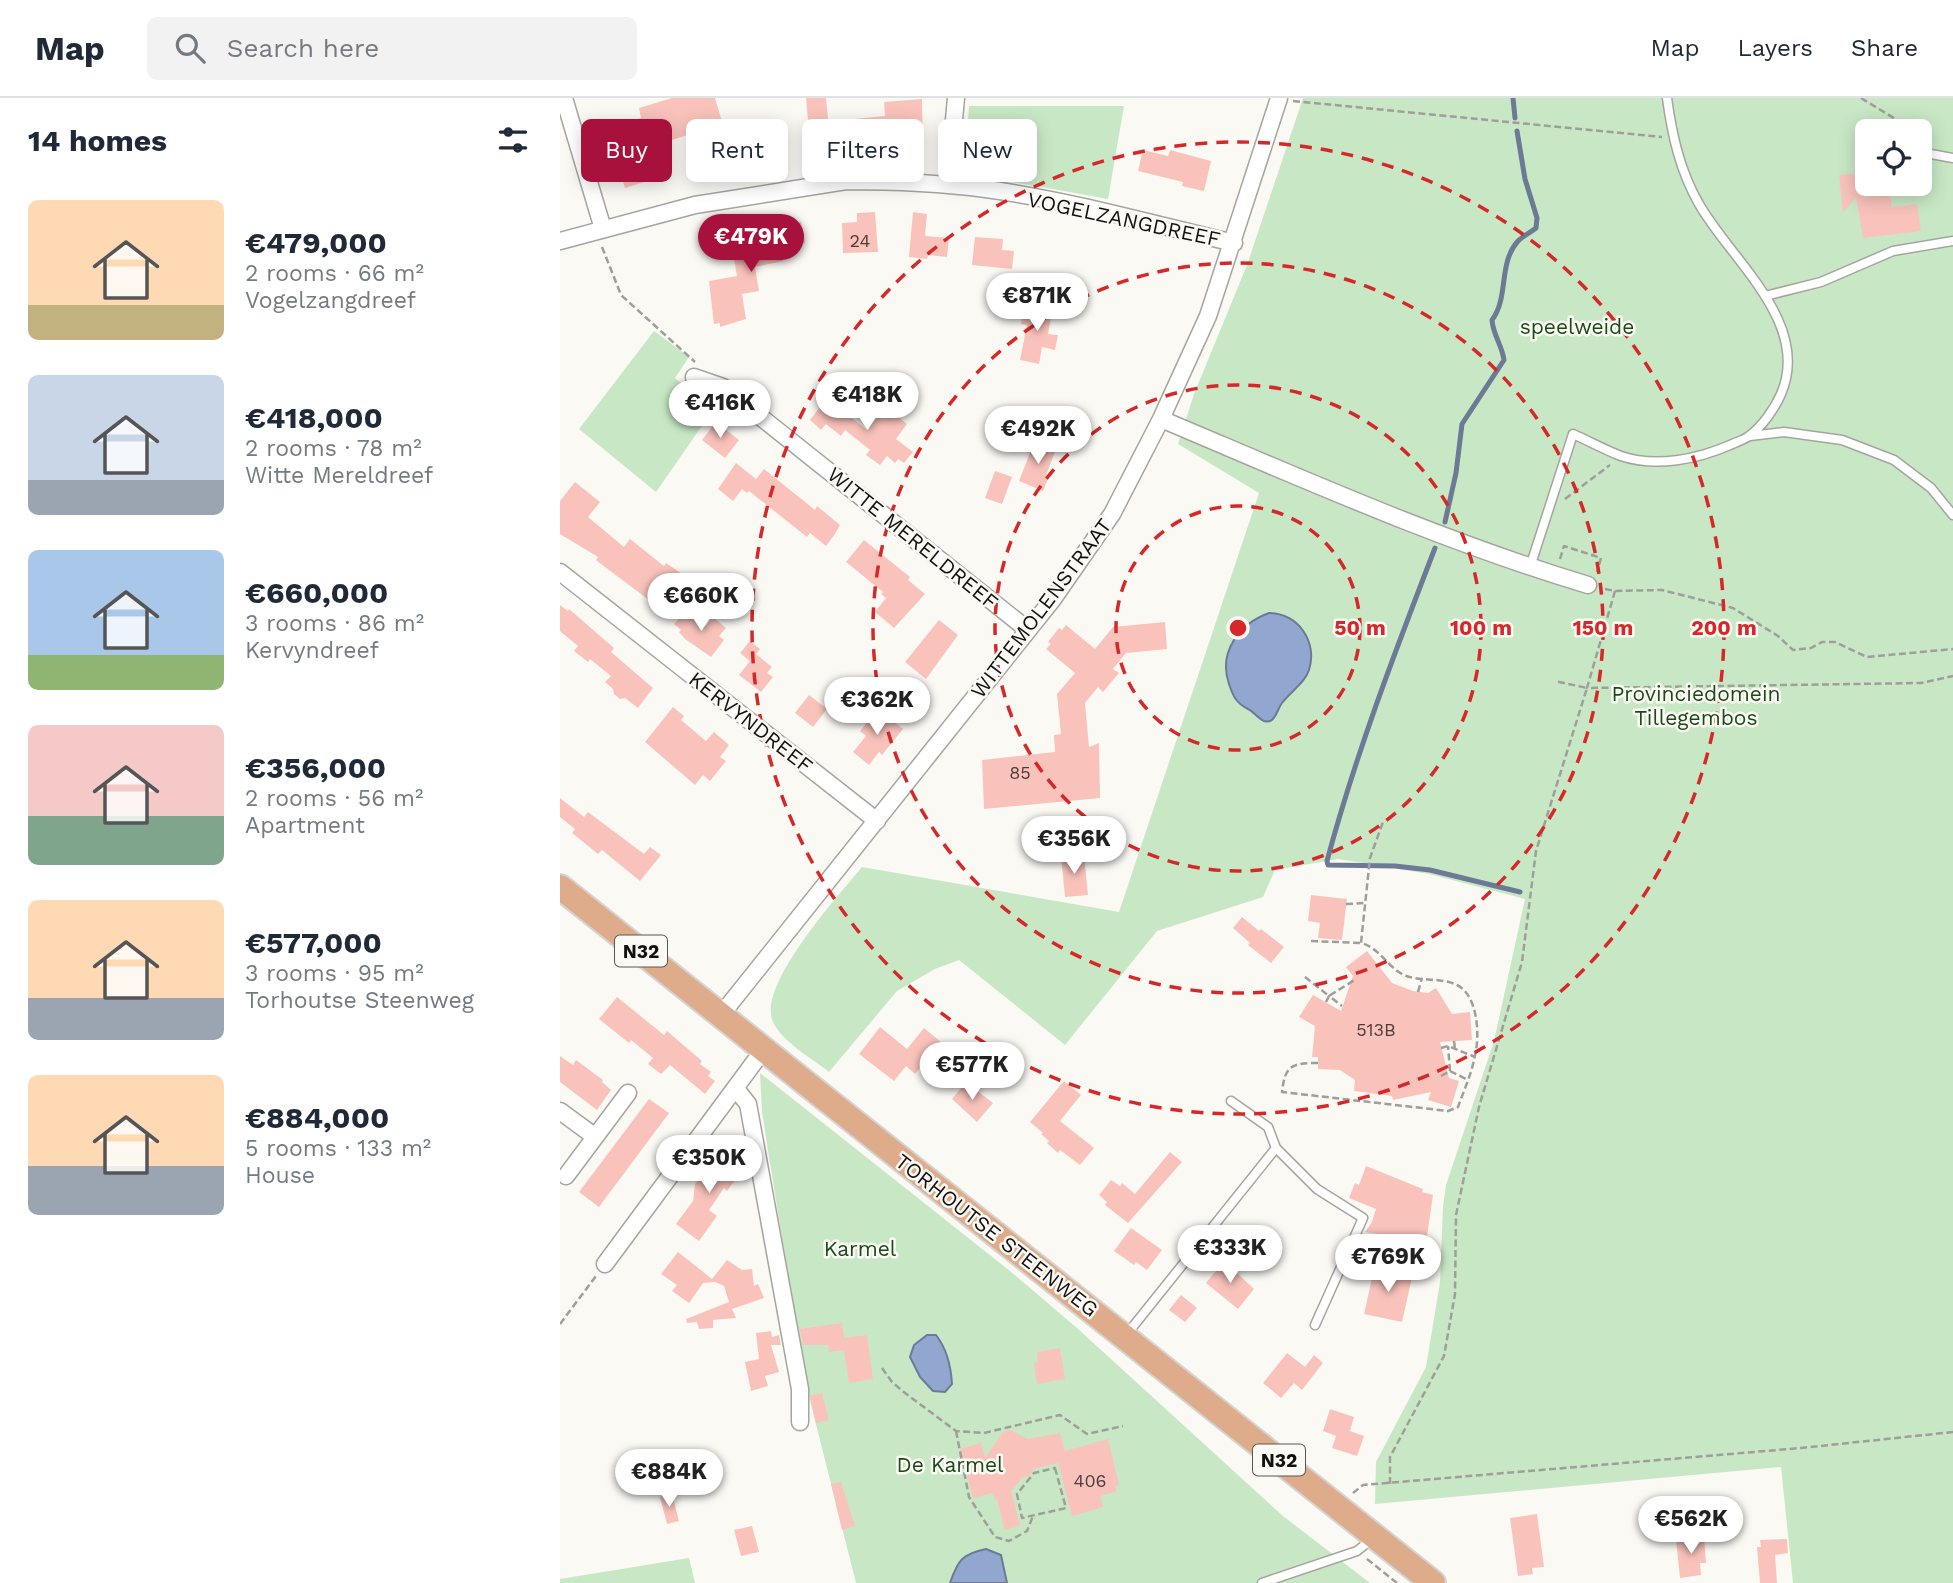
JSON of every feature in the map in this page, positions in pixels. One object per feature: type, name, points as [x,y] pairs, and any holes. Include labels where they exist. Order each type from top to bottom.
[{"type":"main road","name":"TORHOUTSE STEENWEG","points":[[560,887],[1433,1583]]},
{"type":"street","points":[[564,98],[599,230]]},
{"type":"street","points":[[948,185],[956,98]]},
{"type":"street","name":"WITTEMOLENSTRAAT","points":[[721,1014],[1028,630],[1077,567],[1112,514],[1161,419],[1208,316],[1234,243],[1279,98]]},
{"type":"street","name":"VOGELZANGDREEF","points":[[560,241],[695,205],[846,181],[948,185],[990,190],[1234,243]]},
{"type":"street","name":"WITTE MERELDREEF","points":[[694,377],[723,387],[1028,630]]},
{"type":"street","points":[[1161,419],[1352,499],[1530,567],[1554,575],[1591,581]]},
{"type":"street","name":"KERVYNDREEF","points":[[560,572],[877,821]]},
{"type":"street","points":[[605,1264],[764,1049]]},
{"type":"street","points":[[736,1089],[748,1104],[800,1389],[800,1422]]},
{"type":"street","points":[[566,1176],[628,1093]]},
{"type":"street","points":[[560,1111],[594,1136]]},
{"type":"lane","points":[[1667,98],[1683,173],[1717,233],[1752,274],[1779,321],[1788,366],[1785,386],[1776,405],[1750,436]]},
{"type":"lane","points":[[1932,154],[1953,158]]},
{"type":"lane","points":[[1765,296],[1821,282],[1893,251],[1953,241]]},
{"type":"lane","points":[[1530,567],[1573,434],[1622,456],[1644,461],[1680,460],[1713,453],[1750,436],[1784,432],[1842,440],[1894,460],[1931,488],[1953,515]]},
{"type":"lane","points":[[1231,1101],[1268,1127],[1276,1148],[1317,1189],[1363,1218],[1315,1325]]},
{"type":"lane","points":[[1125,1336],[1276,1148]]},
{"type":"lane","points":[[1262,1583],[1357,1551],[1374,1536]]},
{"type":"path","points":[[1279,98],[1674,138]]},
{"type":"path","points":[[1861,98],[1895,119]]},
{"type":"path","points":[[599,230],[612,277],[621,295],[702,368],[694,377]]},
{"type":"path","points":[[1548,511],[1622,456]]},
{"type":"path","points":[[1554,575],[1564,546],[1601,558],[1591,581]]},
{"type":"path","points":[[1390,1484],[1390,1457],[1444,1356],[1455,1294],[1456,1215],[1479,1107],[1522,962],[1536,851],[1615,591],[1662,590],[1733,608],[1778,636],[1793,650],[1811,648],[1822,642],[1835,642],[1867,657],[1953,649]]},
{"type":"path","points":[[1555,681],[1587,688],[1921,683],[1953,676]]},
{"type":"path","points":[[1362,943],[1370,858],[1383,822]]},
{"type":"path","points":[[1346,904],[1365,903]]},
{"type":"path","points":[[1311,941],[1362,943],[1376,950],[1400,973],[1410,977],[1450,982],[1464,990],[1474,1008],[1477,1044],[1458,1107],[1448,1111],[1282,1092],[1287,1070],[1299,1063],[1318,1063]]},
{"type":"path","points":[[1304,977],[1342,1006]]},
{"type":"path","points":[[1418,992],[1422,978]]},
{"type":"path","points":[[1326,1002],[1329,996],[1356,979]]},
{"type":"path","points":[[1454,1041],[1455,1049]]},
{"type":"path","points":[[1441,1048],[1448,1046],[1475,1057]]},
{"type":"path","points":[[1448,1046],[1450,1071]]},
{"type":"path","points":[[1450,1071],[1467,1079]]},
{"type":"path","points":[[1441,1076],[1450,1071]]},
{"type":"path","points":[[560,1324],[605,1264]]},
{"type":"path","points":[[882,1368],[892,1382],[957,1432],[984,1433],[1060,1415],[1087,1434],[1123,1426]]},
{"type":"path","points":[[957,1432],[969,1497],[995,1536],[1009,1541],[1027,1531],[1033,1516]]},
{"type":"path","points":[[1341,1508],[1363,1485],[1801,1448],[1953,1432]]},
{"type":"path","points":[[1055,1468],[1066,1508],[1033,1516],[1022,1518],[1017,1494],[1034,1473],[1055,1468]]},
{"type":"green space","name":"Provinciedomein Tillegembos","points":[[1303,98],[1953,98],[1953,1583],[1793,1583],[1781,1467],[1375,1504],[1376,1462],[1426,1367],[1440,1282],[1446,1185],[1494,1041],[1525,899],[1429,874],[1338,859],[1275,870],[1263,897],[1157,931],[1065,1045],[959,960],[935,969],[897,991],[829,1072],[778,1030],[773,1022],[771,1006],[776,987],[819,919],[862,867],[1119,912],[1259,493],[1178,444],[1194,394],[1247,265]]},
{"type":"green space","points":[[969,106],[1124,106],[1108,199],[1013,182],[1037,182],[1037,119],[968,119]]},
{"type":"green space","points":[[654,331],[689,357],[675,378],[713,410],[656,492],[579,429]]},
{"type":"green space","name":"De Karmel","points":[[760,1073],[1010,1271],[1077,1328],[1283,1516],[1370,1583],[856,1583],[804,1377],[762,1112]]},
{"type":"green space","points":[[689,1558],[695,1583],[560,1583],[560,1579]]},
{"type":"water","points":[[1269,613],[1279,614],[1297,624],[1308,640],[1311,660],[1304,679],[1282,703],[1274,718],[1267,721],[1236,699],[1229,684],[1226,661],[1240,632]]},
{"type":"water","points":[[927,1335],[936,1335],[948,1358],[952,1384],[945,1392],[933,1391],[920,1377],[910,1357],[914,1345]]},
{"type":"water","points":[[986,1549],[1001,1555],[1007,1583],[950,1583],[962,1559]]},
{"type":"building","points":[[672,98],[715,98],[721,119],[686,119],[686,135],[672,140],[672,119],[638,119],[641,118],[639,108]]},
{"type":"building","points":[[806,98],[826,98],[828,119],[808,119]]},
{"type":"building","points":[[922,99],[922,119],[854,119],[885,116],[884,102]]},
{"type":"building","points":[[1143,150],[1168,156],[1170,150],[1211,161],[1204,191],[1182,186],[1183,182],[1138,171]]},
{"type":"building","points":[[1855,174],[1855,196],[1890,196],[1892,207],[1917,204],[1921,231],[1863,238],[1856,197],[1843,213],[1839,175]]},
{"type":"building","points":[[623,182],[644,182],[625,188]]},
{"type":"building","points":[[875,212],[878,252],[843,253],[842,223],[857,222],[857,213]]},
{"type":"building","points":[[913,212],[927,214],[925,236],[949,238],[947,257],[909,257]]},
{"type":"building","points":[[801,222],[805,243],[796,245],[796,255],[782,257],[783,261],[755,267],[759,291],[742,294],[746,319],[720,327],[720,323],[714,324],[709,281],[737,276],[734,259],[742,258],[742,253],[770,248],[767,229]]},
{"type":"building","points":[[975,237],[1003,239],[1002,250],[1014,251],[1012,269],[972,265]]},
{"type":"building","points":[[1024,305],[1049,309],[1052,313],[1048,334],[1058,335],[1055,350],[1042,347],[1039,364],[1020,360],[1027,325],[1021,324]]},
{"type":"building","points":[[827,398],[867,430],[886,407],[907,424],[896,439],[913,452],[904,463],[898,459],[895,463],[887,456],[880,465],[866,455],[870,450],[845,430],[841,436],[826,424],[821,430],[810,420]]},
{"type":"building","points":[[716,422],[739,440],[725,458],[702,440]]},
{"type":"building","points":[[1035,440],[1056,449],[1043,491],[1019,481]]},
{"type":"building","points":[[736,463],[756,479],[764,469],[815,510],[817,506],[840,525],[826,546],[810,533],[807,537],[749,491],[747,493],[742,489],[733,501],[718,489]]},
{"type":"building","points":[[995,471],[1012,477],[1002,504],[985,498]]},
{"type":"building","points":[[575,482],[600,502],[588,517],[624,547],[630,539],[664,566],[666,563],[688,578],[667,604],[658,597],[653,603],[596,560],[598,557],[560,534],[560,501]]},
{"type":"building","points":[[864,540],[910,577],[908,580],[925,594],[894,628],[875,612],[886,598],[881,594],[883,592],[846,562]]},
{"type":"building","points":[[560,605],[568,611],[569,609],[614,648],[611,652],[653,688],[638,708],[614,694],[613,689],[605,682],[611,676],[590,659],[588,662],[574,651],[578,646],[560,631]]},
{"type":"building","points":[[687,610],[706,626],[713,617],[726,628],[719,636],[724,640],[711,657],[685,639],[674,624]]},
{"type":"building","points":[[939,620],[958,635],[926,679],[905,662]]},
{"type":"building","points":[[1165,622],[1167,649],[1126,653],[1113,669],[1119,673],[1103,692],[1098,687],[1085,703],[1089,747],[1099,743],[1100,798],[984,809],[982,760],[1055,752],[1054,735],[1061,734],[1057,694],[1075,673],[1046,649],[1059,628],[1062,630],[1066,625],[1095,649],[1113,627]]},
{"type":"building","points":[[750,641],[760,649],[756,654],[772,667],[767,673],[773,677],[761,692],[739,675],[750,661],[740,653]]},
{"type":"building","points":[[809,695],[827,709],[813,727],[795,713]]},
{"type":"building","points":[[673,707],[684,716],[681,720],[706,741],[714,732],[729,745],[720,757],[726,761],[710,781],[703,775],[695,785],[645,742]]},
{"type":"building","points":[[878,709],[903,729],[882,755],[879,752],[869,765],[853,752],[866,736],[860,731]]},
{"type":"building","points":[[560,798],[584,817],[588,812],[644,854],[650,847],[661,855],[640,881],[602,850],[598,854],[572,833],[575,829],[560,817]]},
{"type":"building","points":[[1084,854],[1088,895],[1065,897],[1061,856]]},
{"type":"building","points":[[1311,895],[1347,899],[1342,940],[1318,938],[1320,923],[1308,921]]},
{"type":"building","points":[[1242,917],[1284,947],[1271,963],[1248,945],[1250,943],[1233,928]]},
{"type":"building","points":[[1367,951],[1392,983],[1428,993],[1436,988],[1452,1014],[1470,1012],[1472,1040],[1440,1042],[1449,1078],[1459,1081],[1451,1107],[1428,1100],[1431,1092],[1393,1100],[1392,1096],[1354,1091],[1355,1080],[1340,1070],[1318,1069],[1318,1057],[1312,1057],[1315,1026],[1299,1017],[1313,995],[1341,1011],[1353,976],[1346,967]]},
{"type":"building","points":[[617,997],[664,1035],[667,1031],[702,1061],[700,1064],[711,1072],[708,1076],[715,1081],[705,1094],[670,1065],[661,1074],[648,1064],[653,1058],[599,1019]]},
{"type":"building","points":[[880,1027],[907,1049],[924,1028],[941,1042],[915,1074],[906,1066],[894,1081],[859,1054]]},
{"type":"building","points":[[560,1056],[573,1065],[576,1060],[603,1080],[611,1090],[597,1110],[560,1082]]},
{"type":"building","points":[[1064,1081],[1081,1095],[1060,1121],[1094,1148],[1080,1165],[1060,1150],[1058,1153],[1047,1143],[1049,1141],[1041,1134],[1043,1133],[1030,1122]]},
{"type":"building","points":[[966,1082],[993,1103],[977,1122],[952,1099]]},
{"type":"building","points":[[649,1099],[669,1113],[599,1207],[579,1192]]},
{"type":"building","points":[[1170,1152],[1182,1162],[1128,1223],[1105,1205],[1107,1202],[1099,1195],[1111,1180],[1120,1186],[1122,1183],[1135,1194]]},
{"type":"building","points":[[719,1155],[728,1162],[747,1159],[748,1163],[727,1191],[724,1188],[709,1210],[717,1216],[699,1241],[676,1224],[693,1201],[695,1184]]},
{"type":"building","points":[[1366,1166],[1433,1195],[1425,1250],[1382,1241],[1383,1235],[1365,1232],[1376,1209],[1349,1198],[1355,1183],[1359,1185]]},
{"type":"building","points":[[1131,1228],[1162,1250],[1147,1270],[1136,1262],[1134,1265],[1114,1251]]},
{"type":"building","points":[[678,1252],[712,1279],[727,1260],[742,1270],[752,1269],[754,1286],[758,1284],[764,1298],[732,1309],[736,1318],[713,1320],[713,1328],[699,1329],[697,1322],[687,1323],[686,1319],[729,1302],[724,1286],[715,1282],[703,1283],[689,1303],[672,1291],[677,1285],[661,1274]]},
{"type":"building","points":[[1224,1261],[1254,1289],[1238,1309],[1206,1283]]},
{"type":"building","points":[[1375,1265],[1413,1273],[1402,1322],[1364,1314]]},
{"type":"building","points":[[1181,1295],[1197,1308],[1185,1322],[1169,1310]]},
{"type":"building","points":[[842,1323],[844,1338],[867,1335],[873,1379],[849,1383],[844,1350],[829,1352],[828,1345],[803,1345],[800,1329]]},
{"type":"building","points":[[771,1331],[772,1337],[779,1335],[781,1345],[771,1345],[779,1372],[765,1376],[768,1386],[751,1391],[745,1362],[759,1359],[756,1333]]},
{"type":"building","points":[[1060,1348],[1065,1379],[1037,1384],[1034,1363],[1038,1362],[1037,1352]]},
{"type":"building","points":[[1287,1353],[1305,1367],[1314,1355],[1323,1363],[1302,1390],[1294,1383],[1281,1398],[1263,1383]]},
{"type":"building","points":[[822,1393],[829,1420],[816,1423],[810,1396]]},
{"type":"building","points":[[1330,1409],[1354,1417],[1350,1431],[1364,1436],[1357,1456],[1332,1448],[1336,1436],[1323,1431]]},
{"type":"building","points":[[1010,1430],[1028,1439],[1060,1433],[1065,1451],[1108,1439],[1119,1485],[1115,1486],[1117,1491],[1100,1496],[1103,1507],[1072,1516],[1058,1463],[1033,1469],[1030,1476],[1023,1477],[1011,1491],[1020,1525],[1005,1530],[993,1493],[973,1498],[960,1449],[981,1443],[985,1458],[1003,1432]]},
{"type":"building","points":[[841,1482],[855,1526],[842,1530],[831,1484]]},
{"type":"building","points":[[672,1494],[679,1521],[667,1524],[660,1497]]},
{"type":"building","points":[[1537,1514],[1544,1567],[1532,1568],[1533,1574],[1518,1576],[1510,1518]]},
{"type":"building","points":[[752,1526],[759,1552],[741,1556],[734,1530]]},
{"type":"building","points":[[1704,1536],[1706,1563],[1700,1563],[1701,1575],[1680,1578],[1676,1539]]},
{"type":"building","points":[[1787,1539],[1788,1553],[1775,1555],[1777,1583],[1760,1583],[1757,1547],[1761,1547],[1760,1540]]},
{"type":"waterway","points":[[1513,98],[1515,118]]},
{"type":"waterway","points":[[1445,522],[1456,473],[1462,424],[1504,360],[1492,320],[1500,301],[1508,260],[1518,241],[1536,228],[1537,218],[1525,179],[1517,131]]},
{"type":"waterway","points":[[1435,548],[1363,742],[1327,861],[1328,865],[1395,866],[1430,870],[1520,892]]},
{"type":"park label","name":"speelweide","points":[[1577,326]]},
{"type":"park label","name":"Karmel","points":[[860,1248]]}]
